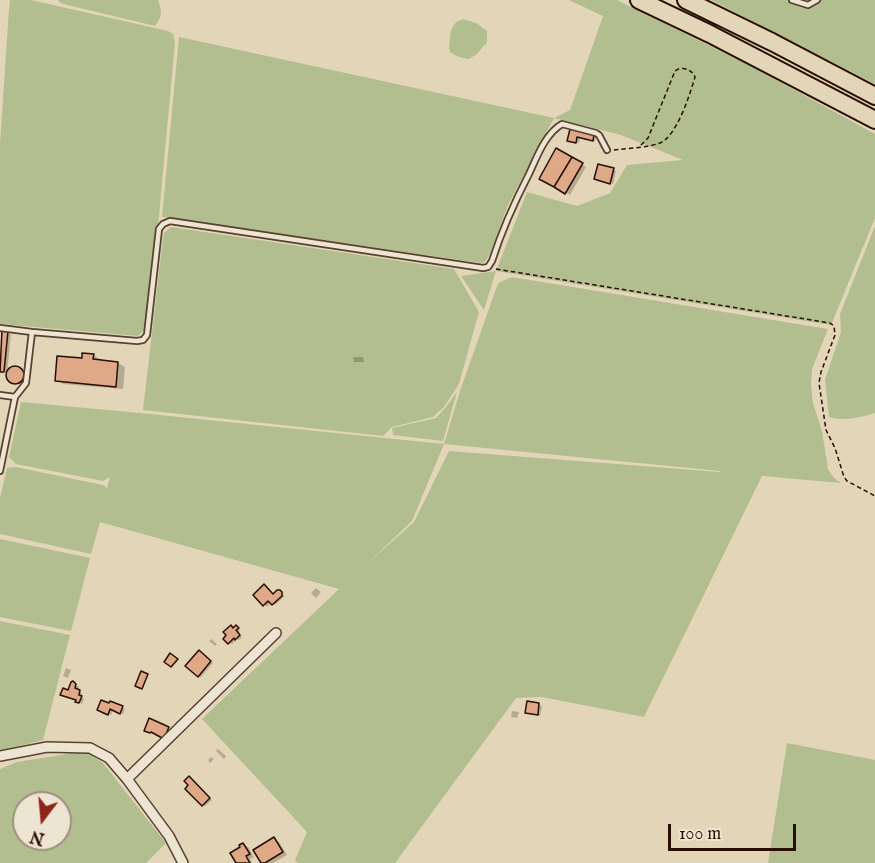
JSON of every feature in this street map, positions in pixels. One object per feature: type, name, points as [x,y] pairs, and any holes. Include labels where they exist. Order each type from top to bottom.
[{"type":"highway","points":[[639,0],[740,49],[875,120]]},
{"type":"highway","points":[[686,0],[875,96]]},
{"type":"street","points":[[127,779],[276,633]]},
{"type":"street","points":[[0,756],[47,747],[90,747],[110,758],[169,836],[183,863]]},
{"type":"lane","points":[[792,0],[808,5],[818,0]]},
{"type":"lane","points":[[0,328],[143,340],[147,335],[159,229],[170,221],[488,267],[509,214],[552,132],[562,124],[596,133],[607,150]]},
{"type":"lane","points":[[0,471],[15,397],[26,383],[32,332]]},
{"type":"lane","points":[[0,395],[15,397]]},
{"type":"path","points":[[607,150],[639,147],[660,143],[671,136],[694,77],[689,70],[680,68],[675,71],[648,138],[639,147]]},
{"type":"path","points":[[483,268],[830,323],[834,326],[835,335],[819,383],[826,430],[835,448],[844,477],[847,481],[875,496]]},
{"type":"green space","points":[[10,0],[31,0],[173,34],[175,42],[159,216],[144,330],[138,336],[0,324],[0,144]]},
{"type":"green space","points":[[58,0],[158,0],[161,13],[155,26],[63,4]]},
{"type":"green space","points":[[569,0],[617,0],[749,65],[875,134],[875,218],[831,325],[496,271],[527,192],[577,206],[610,193],[627,165],[683,160],[621,135],[554,118],[570,110],[603,16]]},
{"type":"green space","points":[[711,0],[875,0],[875,84]]},
{"type":"green space","points":[[463,19],[476,23],[487,31],[487,42],[477,54],[469,59],[450,52],[449,47],[451,30],[456,22]]},
{"type":"green space","points":[[179,37],[554,118],[508,205],[485,262],[162,217]]},
{"type":"green space","points":[[875,226],[875,413],[841,419],[829,417],[825,380],[841,332],[840,314]]},
{"type":"green space","points":[[171,227],[454,269],[479,312],[459,384],[444,407],[433,417],[392,427],[383,436],[143,410],[163,238],[164,233]]},
{"type":"green space","points":[[496,271],[484,310],[461,276]]},
{"type":"green space","points":[[512,277],[828,329],[812,369],[811,384],[828,469],[841,483],[762,476],[644,717],[542,697],[516,698],[395,863],[298,863],[295,860],[307,832],[202,719],[339,589],[100,522],[91,554],[0,534],[0,498],[7,468],[16,467],[103,485],[107,488],[110,477],[103,481],[16,464],[9,457],[21,402],[444,444],[498,283]],"holes":[[[444,444],[720,471],[449,451],[414,522],[367,564],[412,521]]]},
{"type":"green space","points":[[457,392],[443,441],[393,435],[392,428],[436,418]]},
{"type":"green space","points":[[0,539],[90,558],[71,631],[0,617]]},
{"type":"green space","points":[[0,621],[70,635],[43,740],[0,751]]},
{"type":"green space","points":[[787,743],[875,760],[875,863],[768,863]]},
{"type":"green space","points":[[85,751],[103,763],[166,843],[146,863],[0,863],[0,769],[17,762]]},
{"type":"building","points":[[570,129],[594,134],[593,141],[577,137],[576,143],[567,141]]},
{"type":"building","points":[[556,148],[572,157],[554,187],[539,179]]},
{"type":"building","points":[[572,157],[583,163],[565,194],[554,187]]},
{"type":"building","points":[[598,164],[614,168],[610,184],[594,179]]},
{"type":"building","points":[[2,330],[8,331],[4,372],[0,372]]},
{"type":"building","points":[[82,353],[94,354],[93,359],[118,362],[116,387],[55,381],[57,356],[82,358]]},
{"type":"building","points":[[15,366],[21,369],[24,375],[21,381],[15,384],[9,381],[6,375],[9,369]]},
{"type":"building","points":[[264,584],[273,594],[277,590],[282,592],[282,596],[272,605],[268,601],[263,606],[253,595]]},
{"type":"building","points":[[231,625],[233,628],[236,625],[239,628],[236,630],[240,635],[228,644],[223,639],[226,635],[223,632]]},
{"type":"building","points":[[199,650],[211,661],[198,677],[185,666]]},
{"type":"building","points":[[170,653],[178,659],[171,667],[164,662]]},
{"type":"building","points":[[141,671],[148,674],[142,689],[135,686]]},
{"type":"building","points":[[73,681],[76,684],[75,688],[80,690],[79,695],[82,696],[79,703],[60,695],[63,688],[68,690]]},
{"type":"building","points":[[101,700],[123,706],[120,714],[110,709],[108,715],[97,710]]},
{"type":"building","points":[[527,701],[539,703],[538,715],[525,713]]},
{"type":"building","points":[[149,718],[169,727],[164,739],[144,731]]},
{"type":"building","points":[[189,776],[210,798],[202,806],[185,789],[188,785],[184,781]]},
{"type":"building","points":[[274,837],[283,852],[261,863],[253,850]]},
{"type":"building","points":[[243,843],[250,854],[246,856],[250,863],[236,863],[230,853]]}]
